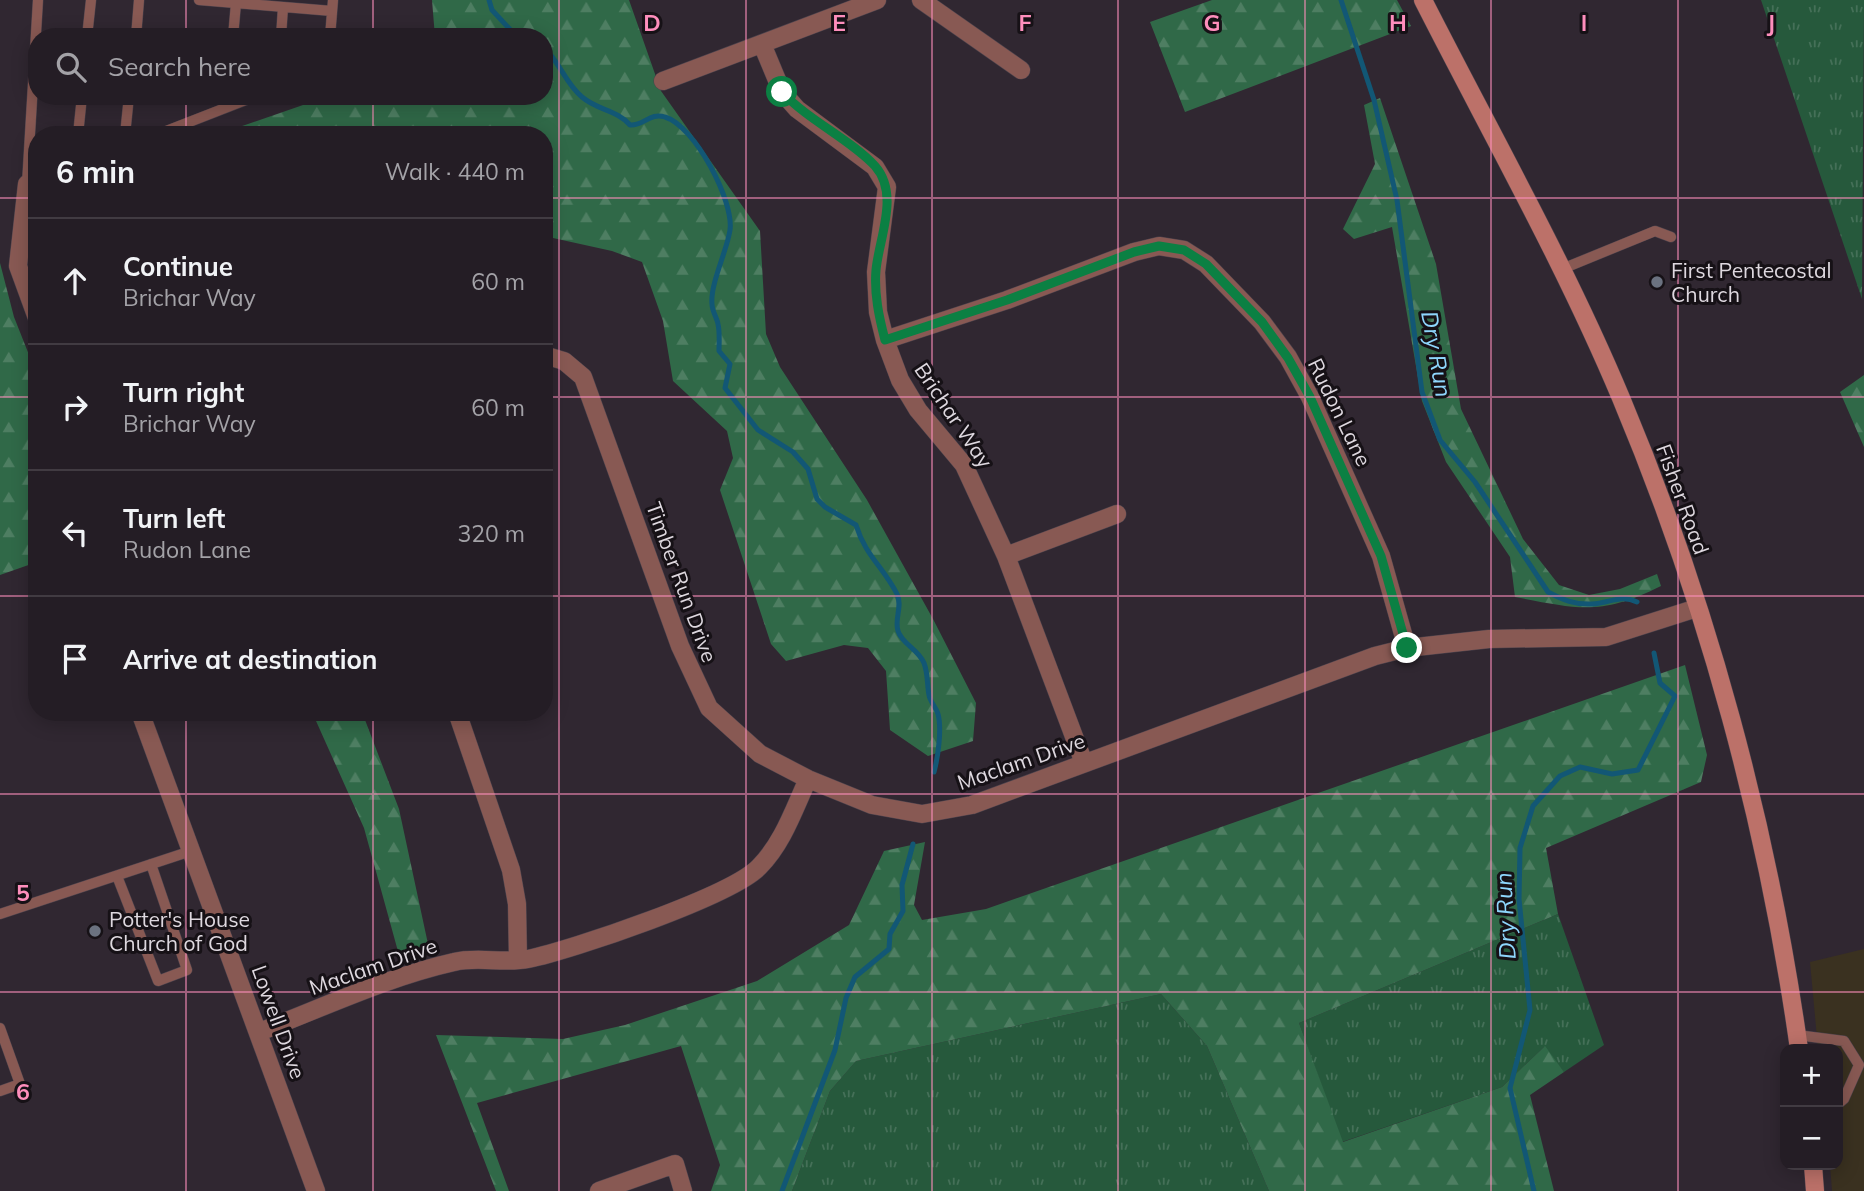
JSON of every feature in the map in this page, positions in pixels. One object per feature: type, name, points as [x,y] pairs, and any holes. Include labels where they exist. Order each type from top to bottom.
[{"type":"main road","name":"Fisher Road","points":[[1423,0],[1562,270],[1622,399],[1698,608],[1724,696],[1762,850],[1787,967],[1798,1042]]},
{"type":"main road","points":[[1813,1170],[1815,1191]]},
{"type":"street","points":[[663,81],[877,0]]},
{"type":"street","points":[[921,0],[1021,70]]},
{"type":"street","name":"Brichar Way","points":[[762,44],[782,92],[797,109],[875,167],[887,187],[876,272],[878,312],[885,340],[900,380],[918,410],[964,465],[1006,556],[1084,763]]},
{"type":"street","points":[[28,206],[18,266],[28,293]]},
{"type":"street","name":"Rudon Lane","points":[[885,340],[1007,300],[1134,252],[1159,246],[1184,250],[1206,264],[1253,313],[1288,358],[1310,397],[1381,556],[1407,648]]},
{"type":"street","name":"Timber Run Drive","points":[[553,358],[564,361],[583,377],[680,646],[709,708],[760,754],[808,779]]},
{"type":"street","points":[[1006,556],[1117,514]]},
{"type":"street","name":"Maclam Drive","points":[[258,1032],[428,968],[458,961],[518,960],[569,947],[719,892],[758,869],[773,852],[808,779],[872,805],[922,814],[972,805],[1269,694],[1407,648],[1489,639],[1606,637],[1698,608]]},
{"type":"street","name":"Lowell Drive","points":[[143,721],[316,1191]]},
{"type":"street","points":[[460,721],[511,870],[517,904],[518,960]]},
{"type":"street","points":[[599,1191],[675,1164],[683,1191]]},
{"type":"lane","points":[[37,28],[38,0]]},
{"type":"lane","points":[[88,28],[91,0]]},
{"type":"lane","points":[[137,28],[139,0]]},
{"type":"lane","points":[[199,0],[284,7],[332,6],[331,28]]},
{"type":"lane","points":[[234,28],[236,3]]},
{"type":"lane","points":[[282,28],[284,7]]},
{"type":"lane","points":[[34,126],[35,105]]},
{"type":"lane","points":[[79,126],[81,105]]},
{"type":"lane","points":[[126,126],[128,105]]},
{"type":"lane","points":[[179,126],[233,105]]},
{"type":"lane","points":[[1562,270],[1655,231],[1671,237]]},
{"type":"lane","points":[[0,914],[191,851]]},
{"type":"lane","points":[[117,876],[158,981],[187,970],[151,864]]},
{"type":"lane","points":[[0,1028],[20,1084],[0,1091]]},
{"type":"lane","points":[[1798,1042],[1844,1041],[1862,1065],[1843,1100]]},
{"type":"shaded area","points":[[1864,949],[1864,1191],[1832,1191],[1830,1170],[1843,1170],[1843,1044],[1818,1044],[1810,962]]},
{"type":"green space","points":[[432,0],[629,0],[661,91],[760,231],[766,334],[780,367],[867,500],[976,703],[973,741],[928,756],[890,730],[886,671],[868,648],[844,645],[786,661],[771,644],[720,490],[733,458],[727,431],[673,381],[663,321],[642,262],[612,251],[553,238],[553,126],[242,126],[303,105],[553,105],[553,28],[434,28]]},
{"type":"green space","points":[[1212,0],[1397,0],[1411,26],[1185,112],[1150,22]]},
{"type":"green space","points":[[1761,0],[1864,0],[1862,299]]},
{"type":"green space","points":[[1380,98],[1436,264],[1461,409],[1523,539],[1559,585],[1589,595],[1620,589],[1657,574],[1661,586],[1640,596],[1605,606],[1573,607],[1515,597],[1510,557],[1446,462],[1422,401],[1392,227],[1354,239],[1343,229],[1375,164],[1364,105]]},
{"type":"green space","points":[[0,263],[14,317],[28,352],[28,565],[0,575]]},
{"type":"green space","points":[[1864,375],[1864,447],[1840,392]]},
{"type":"green space","points":[[1685,665],[1707,755],[1701,782],[1546,848],[1558,914],[1299,1023],[1343,1142],[1502,1087],[1545,1046],[1564,1072],[1530,1095],[1554,1191],[1269,1191],[1207,1046],[1161,994],[856,1061],[830,1091],[792,1191],[711,1191],[720,1165],[681,1046],[477,1103],[509,1191],[496,1191],[436,1035],[563,1039],[625,1025],[757,981],[849,925],[884,851],[925,842],[914,905],[922,920],[986,909]]},
{"type":"green space","points":[[316,721],[365,721],[399,809],[428,944],[399,955],[364,828]]},
{"type":"green space","points":[[1558,914],[1604,1045],[1564,1072],[1544,1047],[1502,1087],[1342,1142],[1299,1023]]},
{"type":"green space","points":[[1161,994],[1207,1046],[1269,1191],[792,1191],[830,1091],[856,1061]]},
{"type":"waterway","points":[[489,0],[492,10],[509,28]]},
{"type":"waterway","name":"Dry Run","points":[[1341,0],[1374,100],[1397,200],[1422,392],[1440,440],[1475,482],[1548,592],[1580,604],[1620,599],[1637,602]]},
{"type":"waterway","points":[[553,59],[576,91],[630,125],[655,116],[677,123],[700,149],[710,166],[726,201],[730,217],[730,230],[712,296],[712,307],[719,327],[719,351],[730,364],[725,388],[758,430],[793,452],[808,469],[817,499],[825,507],[856,525],[864,545],[897,594],[898,631],[924,663],[930,698],[938,714],[939,743],[934,772]]},
{"type":"waterway","name":"Dry Run","points":[[1534,1191],[1510,1088],[1530,1010],[1519,899],[1520,848],[1533,806],[1560,776],[1580,767],[1612,774],[1638,770],[1675,696],[1660,683],[1654,653]]},
{"type":"waterway","points":[[782,1191],[835,1050],[846,998],[855,977],[889,949],[890,934],[903,911],[902,885],[913,844]]},
{"type":"place","name":"First Pentecostal Church","points":[[1657,282]]},
{"type":"place","name":"Potter's House Church of God","points":[[95,931]]},
{"type":"route","points":[[782,92],[797,109],[875,167],[887,187],[876,272],[878,312],[885,340],[1007,300],[1134,252],[1159,246],[1184,250],[1206,264],[1262,322],[1288,358],[1310,397],[1381,556],[1407,648]]}]
